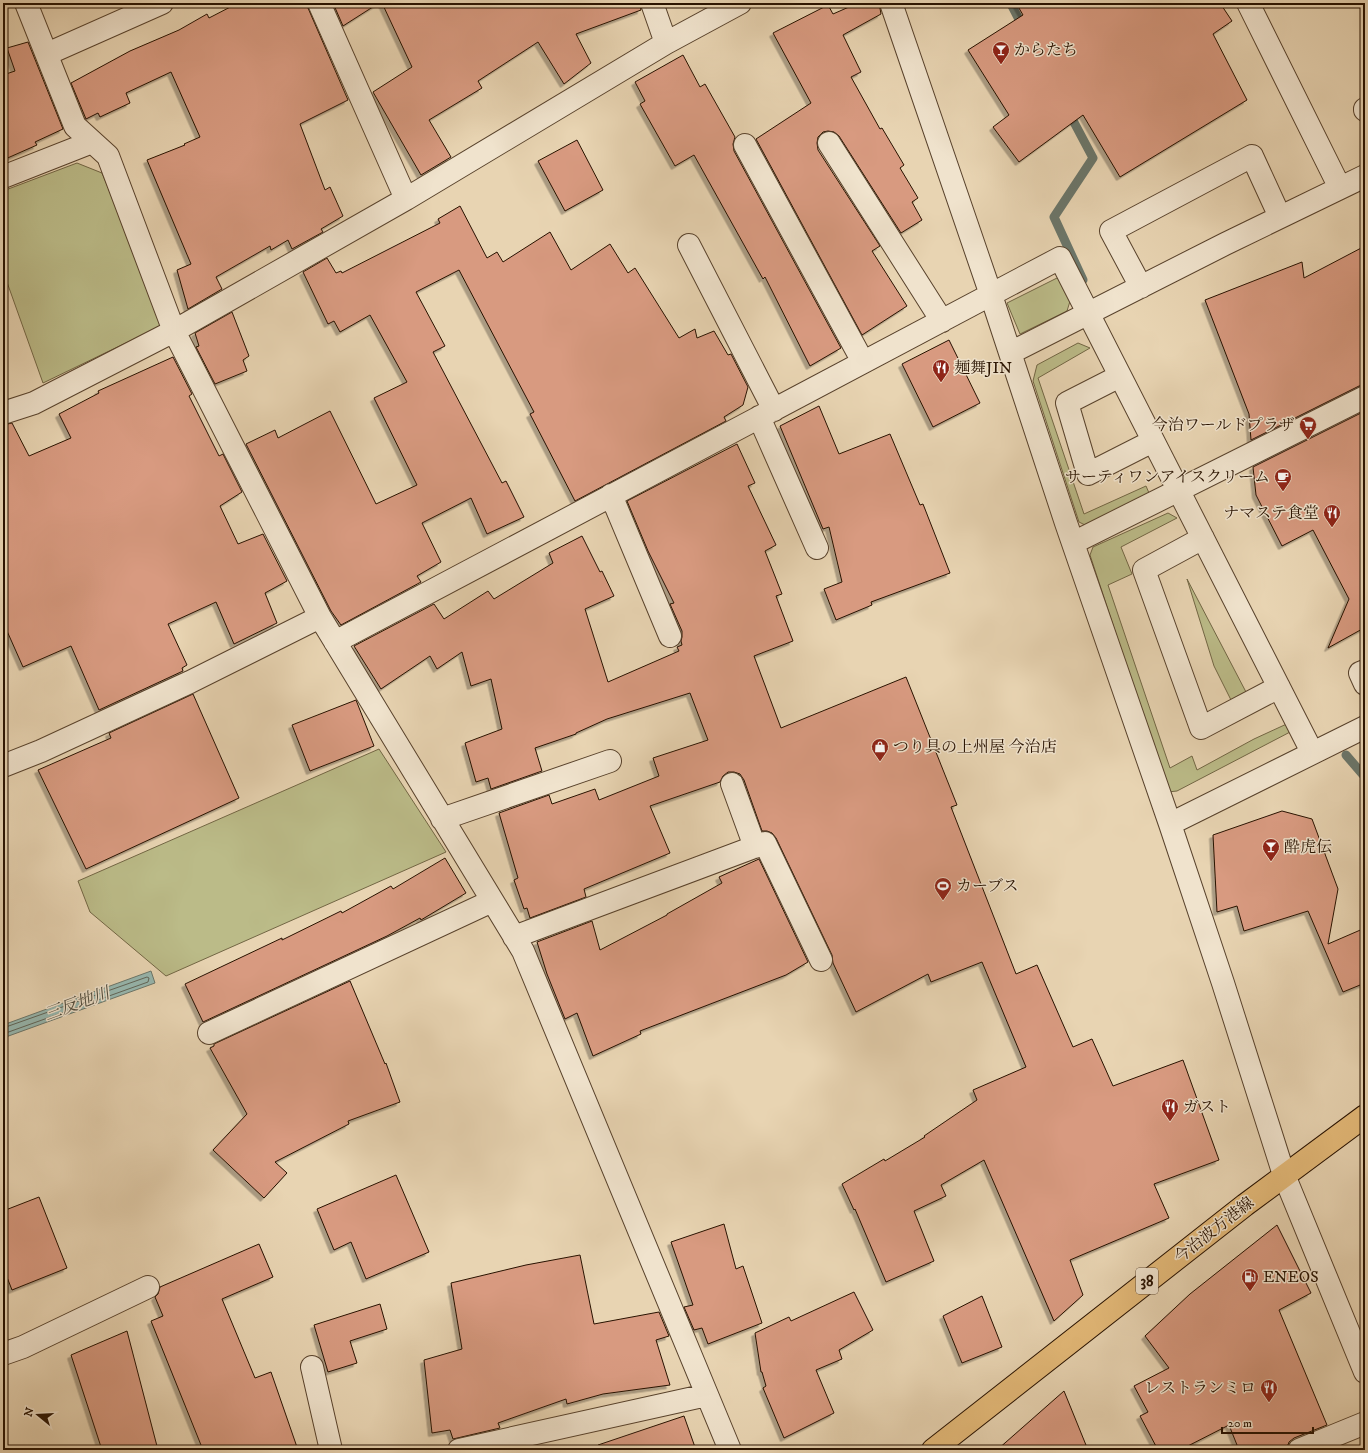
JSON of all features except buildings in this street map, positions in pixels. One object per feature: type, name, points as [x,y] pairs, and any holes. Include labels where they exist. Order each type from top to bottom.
[{"type":"main road","name":"今治波方港線","points":[[933,1450],[1284,1176],[1365,1116]]},
{"type":"street","points":[[26,3],[75,126],[108,156],[174,331],[320,617],[523,951],[730,1450]]},
{"type":"street","points":[[46,54],[162,3]]},
{"type":"street","points":[[319,3],[406,198]]},
{"type":"street","points":[[652,3],[666,43]]},
{"type":"street","points":[[3,413],[34,403],[174,331],[406,198],[666,43],[740,3]]},
{"type":"street","points":[[891,3],[1170,824],[1284,1176],[1365,1372]]},
{"type":"street","points":[[1248,3],[1340,188]]},
{"type":"street","points":[[3,177],[92,142]]},
{"type":"street","points":[[829,143],[942,321]]},
{"type":"street","points":[[745,145],[863,362]]},
{"type":"street","points":[[1141,287],[1111,231],[1252,156],[1280,217]]},
{"type":"street","points":[[1010,353],[1280,217],[1365,176]]},
{"type":"street","points":[[689,245],[767,414],[817,548]]},
{"type":"street","points":[[335,642],[1060,258],[1312,752]]},
{"type":"street","points":[[1120,376],[1067,403],[1088,474],[1153,441]]},
{"type":"street","points":[[1074,543],[1365,397]]},
{"type":"street","points":[[611,495],[670,636]]},
{"type":"street","points":[[1203,538],[1144,570],[1201,728],[1279,687]]},
{"type":"street","points":[[3,766],[41,751],[190,682],[320,617]]},
{"type":"street","points":[[1365,671],[1360,673],[1365,684]]},
{"type":"street","points":[[1170,824],[1312,752],[1365,727]]},
{"type":"street","points":[[442,819],[610,761]]},
{"type":"street","points":[[732,784],[755,847]]},
{"type":"street","points":[[514,937],[765,843],[820,960]]},
{"type":"street","points":[[209,1033],[492,901]]},
{"type":"street","points":[[3,1354],[23,1347],[148,1288]]},
{"type":"street","points":[[312,1367],[331,1450]]},
{"type":"street","points":[[459,1450],[707,1395]]},
{"type":"street","points":[[1299,1450],[1365,1423]]},
{"type":"green space","points":[[77,163],[102,173],[146,278],[161,326],[43,383],[3,271],[3,191]]},
{"type":"green space","points":[[1059,277],[1071,298],[1067,311],[1020,334],[1007,303]]},
{"type":"green space","points":[[1078,343],[1090,348],[1038,378],[1084,514],[1146,486],[1149,493],[1085,525],[1079,522],[1033,381],[1037,365]]},
{"type":"green space","points":[[1168,513],[1177,518],[1121,547],[1132,574],[1108,585],[1170,768],[1192,756],[1197,770],[1254,739],[1291,722],[1292,731],[1177,791],[1168,792],[1090,555],[1093,547]]},
{"type":"green space","points":[[1187,579],[1246,692],[1231,700],[1214,666]]},
{"type":"green space","points":[[379,749],[446,852],[166,976],[90,912],[78,881]]},
{"type":"water","name":"三反地川","points":[[151,971],[155,983],[3,1038],[3,1025]]},
{"type":"waterway","points":[[1018,3],[1012,6],[1024,29]]},
{"type":"waterway","points":[[1068,111],[1093,158],[1054,217],[1083,280]]},
{"type":"waterway","points":[[1346,755],[1365,777]]},
{"type":"place","name":"からたち","points":[[1001,65]]},
{"type":"place","name":"麺舞JIN","points":[[941,383]]},
{"type":"place","name":"今治ワールドプラザ","points":[[1308,440]]},
{"type":"place","name":"サーティワンアイスクリーム","points":[[1283,492]]},
{"type":"place","name":"ナマステ食堂","points":[[1332,528]]},
{"type":"place","name":"つり具の上州屋 今治店","points":[[880,762]]},
{"type":"place","name":"酔虎伝","points":[[1271,862]]},
{"type":"place","name":"カーブス","points":[[943,901]]},
{"type":"place","name":"ガスト","points":[[1170,1122]]},
{"type":"place","name":"ENEOS","points":[[1250,1292]]},
{"type":"place","name":"レストランミロ","points":[[1269,1403]]}]
